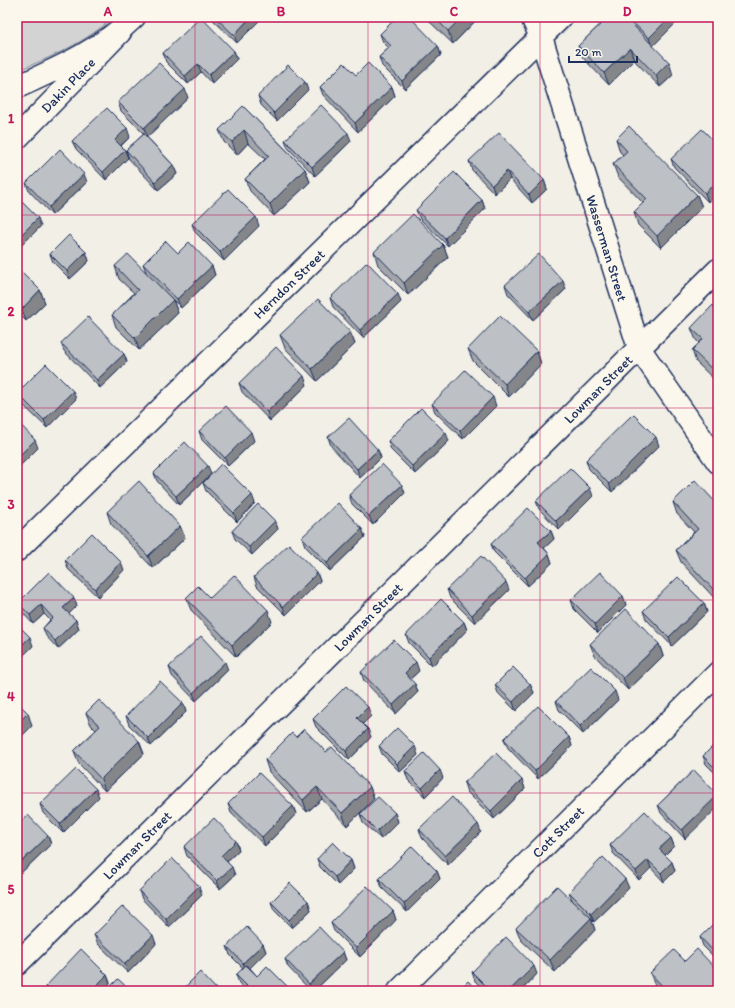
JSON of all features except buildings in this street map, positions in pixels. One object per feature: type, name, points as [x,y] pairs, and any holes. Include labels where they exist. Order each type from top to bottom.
[{"type":"street","name":"Wasserman Street","points":[[532,17],[541,37],[639,348],[718,462]]},
{"type":"street","name":"Herndon Street","points":[[17,550],[561,17]]},
{"type":"street","points":[[17,87],[72,62],[127,24]]},
{"type":"street","name":"Dakin Place","points":[[17,138],[127,24]]},
{"type":"street","name":"Lowman Street","points":[[17,964],[718,270]]},
{"type":"street","name":"Cott Street","points":[[399,991],[718,673]]},
{"type":"shaded area","points":[[17,17],[113,17],[80,42],[55,55],[17,71]]}]
